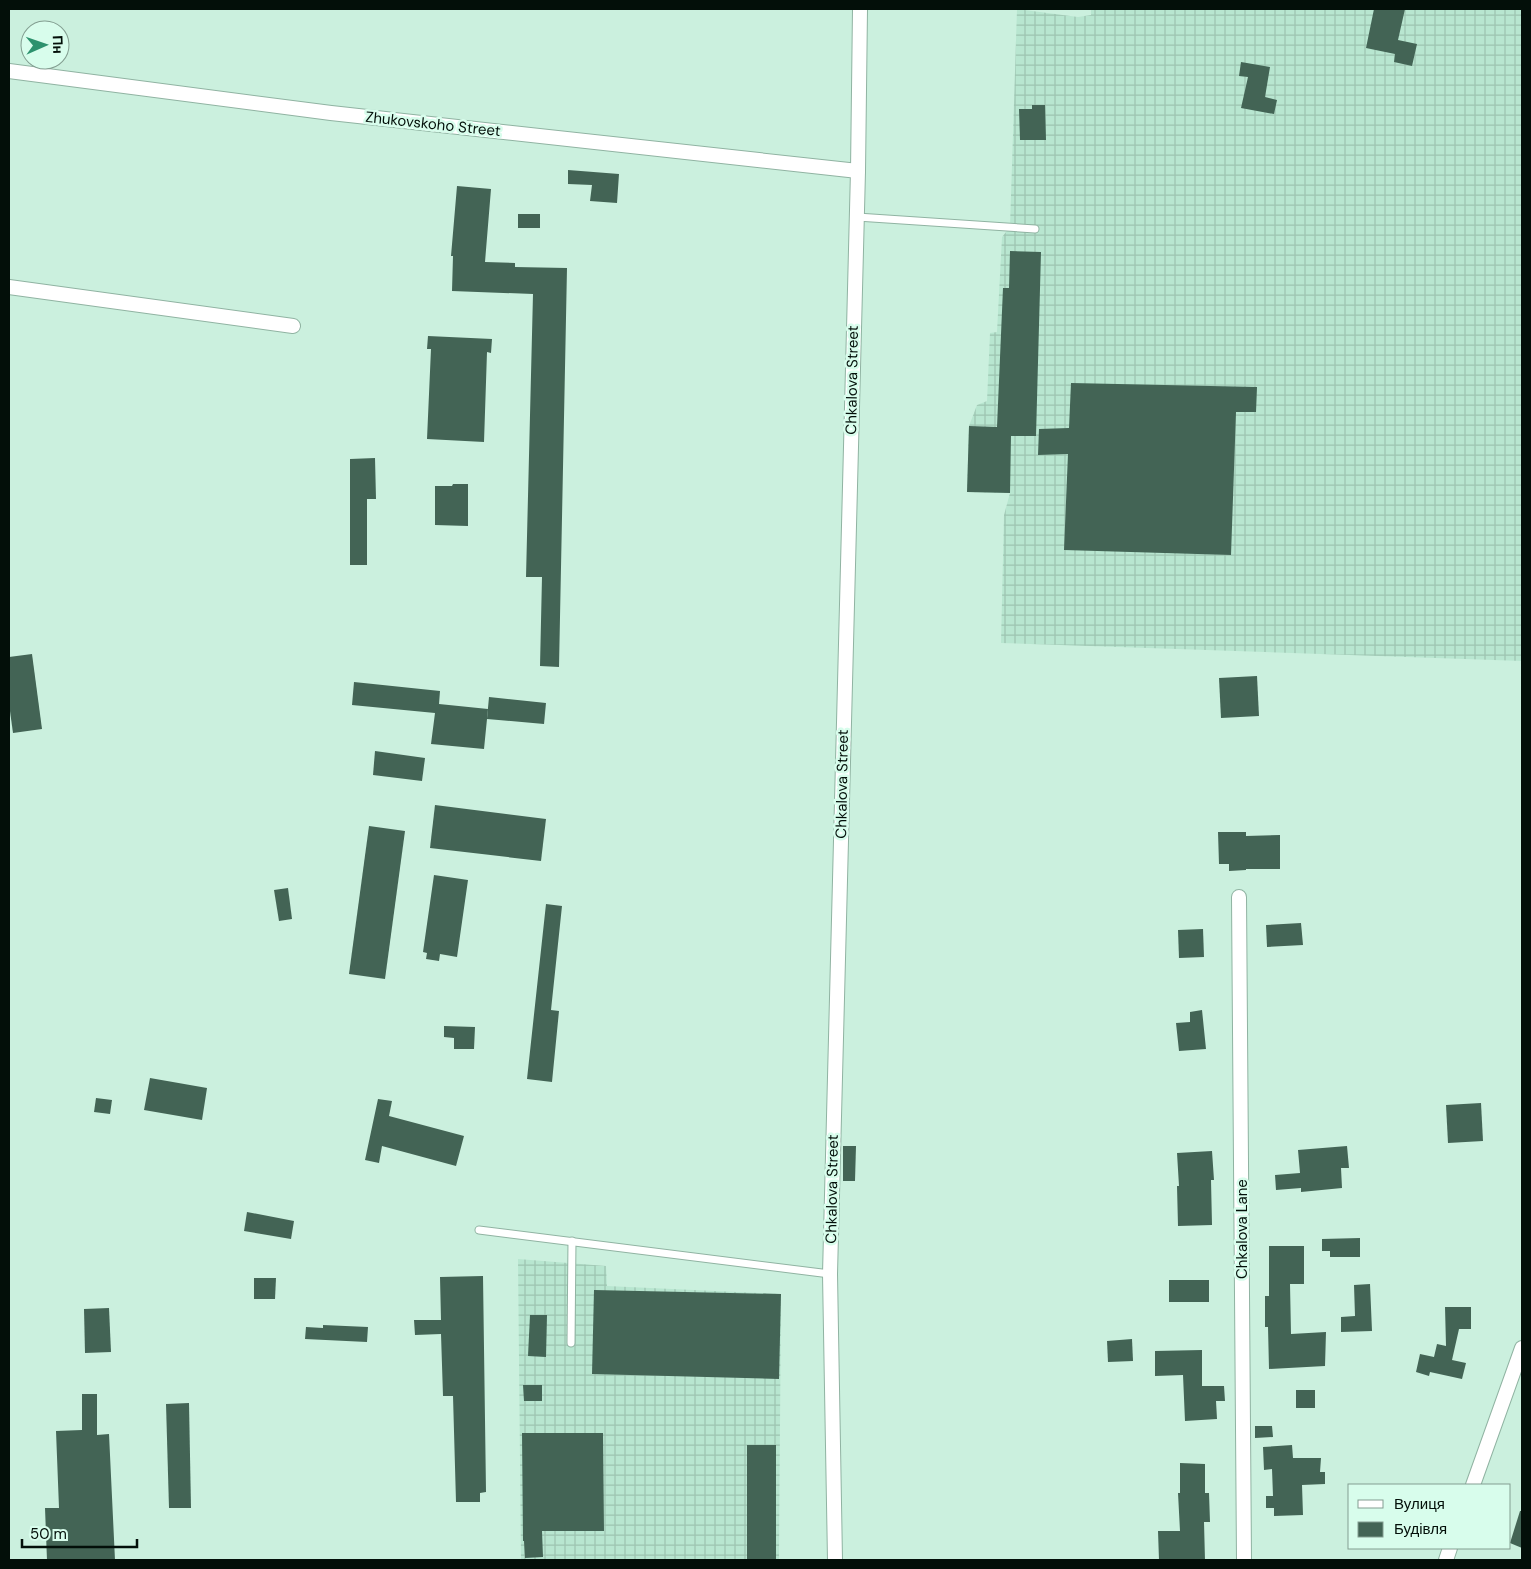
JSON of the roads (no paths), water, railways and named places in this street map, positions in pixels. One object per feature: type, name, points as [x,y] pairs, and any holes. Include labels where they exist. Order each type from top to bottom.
[{"type":"street","name":"Chkalova Street","points":[[835,1560],[830,1274],[858,171],[860,9]]},
{"type":"street","name":"Zhukovskoho Street","points":[[9,71],[331,113],[858,171]]},
{"type":"street","points":[[9,287],[293,326]]},
{"type":"street","name":"Chkalova Lane","points":[[1239,897],[1244,1560]]},
{"type":"street","points":[[1473,1484],[1522,1348]]},
{"type":"lane","points":[[856,216],[1035,230]]},
{"type":"lane","points":[[479,1230],[830,1274]]},
{"type":"lane","points":[[572,1241],[572,1343]]}]
